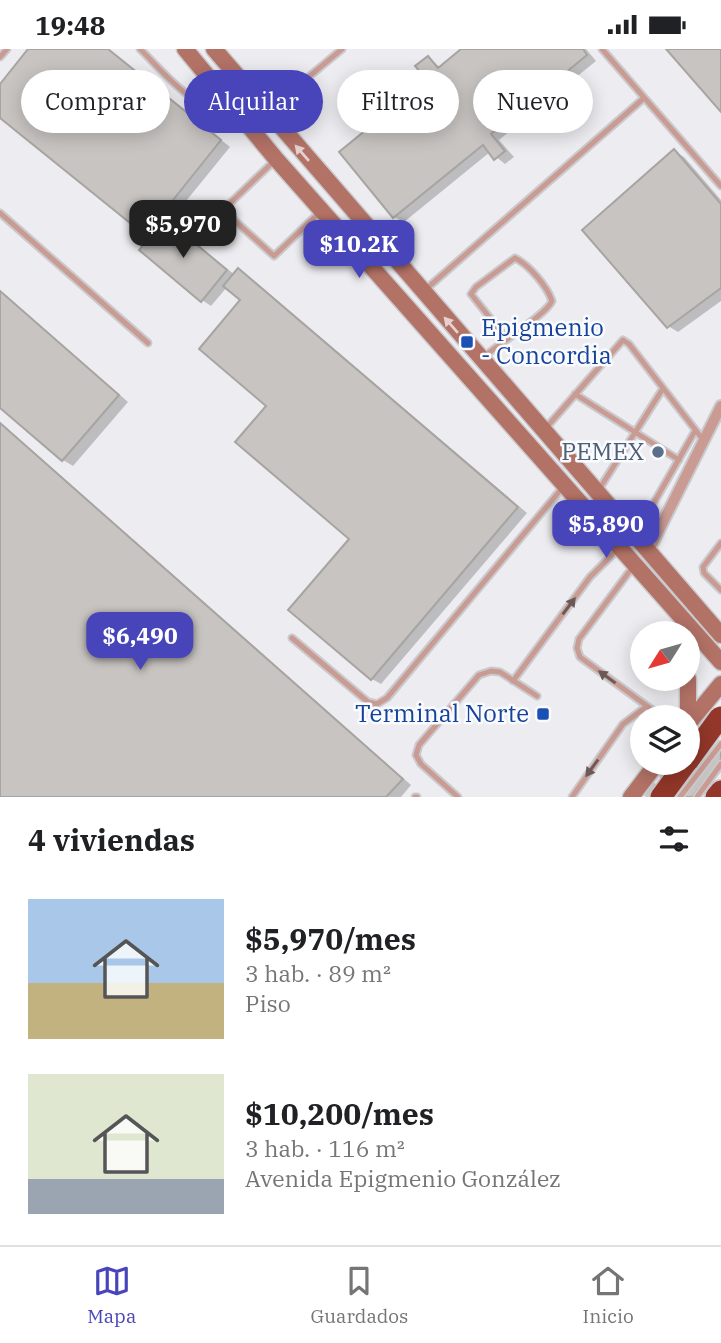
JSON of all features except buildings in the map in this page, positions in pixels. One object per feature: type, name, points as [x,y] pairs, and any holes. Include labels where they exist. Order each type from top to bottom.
[{"type":"highway","points":[[700,744],[721,715]]},
{"type":"highway","points":[[661,797],[677,775]]},
{"type":"highway","points":[[716,797],[721,791]]},
{"type":"main road","points":[[184,49],[201,70]]},
{"type":"main road","points":[[214,49],[232,70]]},
{"type":"main road","points":[[254,133],[635,564],[681,609],[681,621]]},
{"type":"main road","points":[[285,133],[721,635]]},
{"type":"main road","points":[[408,308],[471,364],[681,609],[721,662]]},
{"type":"main road","points":[[700,709],[721,684]]},
{"type":"main road","points":[[631,797],[648,775]]},
{"type":"street","points":[[648,552],[721,406]]},
{"type":"lane","points":[[0,57],[7,49]]},
{"type":"lane","points":[[140,49],[184,90]]},
{"type":"lane","points":[[317,70],[342,49]]},
{"type":"lane","points":[[602,49],[721,186]]},
{"type":"lane","points":[[423,292],[644,99]]},
{"type":"lane","points":[[276,159],[223,210],[274,256],[322,210]]},
{"type":"lane","points":[[0,213],[148,343]]},
{"type":"lane","points":[[481,359],[506,338],[548,310],[552,301],[550,293],[522,262],[515,258],[476,287],[471,294],[506,338]]},
{"type":"lane","points":[[543,431],[622,340],[629,344],[704,442]]},
{"type":"lane","points":[[597,493],[662,390]]},
{"type":"lane","points":[[575,394],[679,460]]},
{"type":"lane","points":[[634,536],[695,431]]},
{"type":"lane","points":[[292,638],[368,702],[377,703],[387,698],[565,485]]},
{"type":"lane","points":[[721,543],[704,567],[704,573],[721,590]]},
{"type":"lane","points":[[513,681],[590,577],[620,547]]},
{"type":"lane","points":[[635,564],[579,639],[577,648],[580,657],[646,705]]},
{"type":"lane","points":[[457,797],[421,764],[416,755],[419,745],[480,675],[491,671],[500,672],[537,696]]},
{"type":"lane","points":[[572,797],[623,724],[630,719]]},
{"type":"lane","points":[[680,797],[721,744]]},
{"type":"lane","points":[[697,797],[721,764]]},
{"type":"tunnel","points":[[646,797],[668,775]]},
{"type":"place","name":"Epigmenio - Concordia","points":[[467,342]]},
{"type":"place","name":"PEMEX","points":[[658,452]]},
{"type":"place","name":"Terminal Norte","points":[[543,714]]}]
